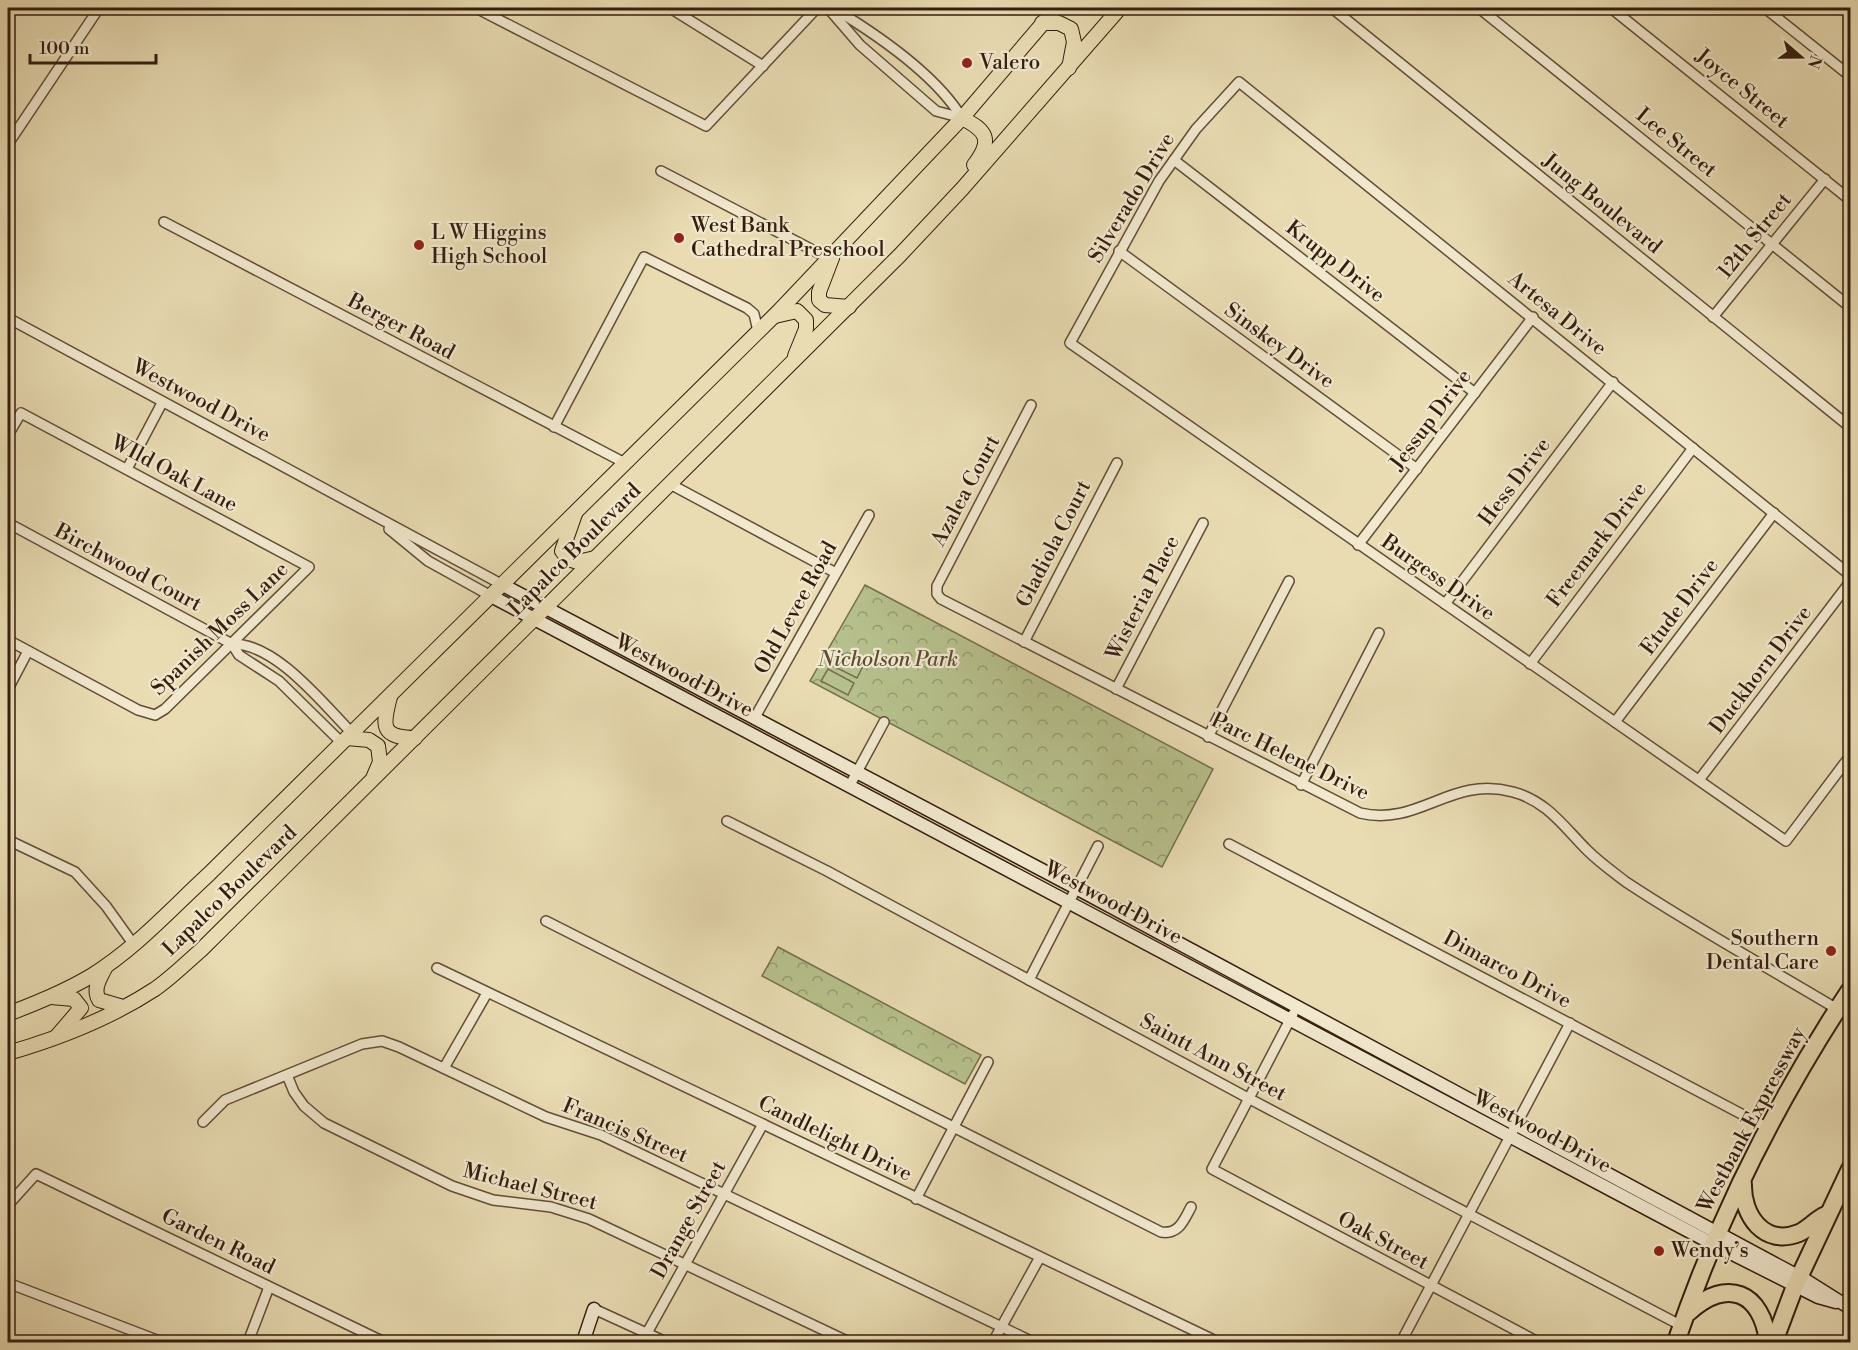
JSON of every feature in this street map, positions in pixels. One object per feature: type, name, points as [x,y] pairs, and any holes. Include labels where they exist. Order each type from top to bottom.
[{"type":"highway","name":"Westbank Expressway","points":[[1676,1342],[1716,1238],[1768,1128],[1851,990]]},
{"type":"highway","points":[[1774,1342],[1797,1281],[1827,1214],[1851,1170]]},
{"type":"highway","points":[[1744,1177],[1743,1199],[1747,1213],[1752,1222],[1769,1233],[1779,1236],[1798,1233],[1827,1214]]},
{"type":"highway","points":[[1684,1320],[1709,1297],[1719,1293],[1733,1293],[1749,1300],[1760,1311],[1765,1319],[1768,1342]]},
{"type":"main road","name":"Lapalco Boulevard","points":[[8,1014],[51,996],[107,964],[134,945],[391,695],[623,462],[771,318],[962,118],[1056,8]]},
{"type":"main road","name":"Lapalco Boulevard","points":[[8,1053],[54,1039],[123,1007],[156,988],[201,950],[849,307],[939,213],[1120,8]]},
{"type":"main road","points":[[1042,23],[1059,22],[1071,29],[1074,42],[1069,68]]},
{"type":"main road","points":[[939,213],[984,149],[983,132],[962,118]]},
{"type":"main road","points":[[831,254],[819,292],[819,300],[825,305],[849,307]]},
{"type":"main road","points":[[771,318],[797,311],[806,320],[806,328],[792,363]]},
{"type":"main road","points":[[579,507],[562,551],[568,559],[578,562],[596,558]]},
{"type":"main road","points":[[391,695],[383,721],[388,732],[397,737],[415,738]]},
{"type":"main road","points":[[347,738],[369,740],[378,746],[380,762],[372,780]]},
{"type":"main road","points":[[107,964],[96,987],[96,994],[99,1000],[123,1007]]},
{"type":"main road","points":[[51,996],[74,999],[81,1008],[54,1039]]},
{"type":"street","points":[[8,144],[99,8]]},
{"type":"street","points":[[476,8],[706,126],[817,8]]},
{"type":"street","points":[[670,8],[763,66]]},
{"type":"street","points":[[828,8],[860,45],[936,111],[962,118]]},
{"type":"street","points":[[833,8],[872,32],[950,98],[962,118]]},
{"type":"street","name":"Jung Boulevard","points":[[1332,8],[1851,427]]},
{"type":"street","name":"Lee Street","points":[[1479,8],[1851,307]]},
{"type":"street","name":"Joyce Street","points":[[1611,8],[1851,200]]},
{"type":"street","points":[[1765,8],[1851,76]]},
{"type":"street","name":"Silverado Drive","points":[[1070,343],[1119,251],[1174,160],[1196,129],[1239,82]]},
{"type":"street","name":"Artesa Drive","points":[[1239,82],[1851,575]]},
{"type":"street","name":"Krupp Drive","points":[[1174,160],[1475,393]]},
{"type":"street","points":[[662,171],[831,254]]},
{"type":"street","name":"12th Street","points":[[1713,316],[1825,179]]},
{"type":"street","name":"Berger Road","points":[[164,222],[623,462]]},
{"type":"street","name":"Sinskey Drive","points":[[1119,251],[1417,469]]},
{"type":"street","points":[[554,427],[644,257],[747,308],[754,314],[758,331]]},
{"type":"street","name":"Jessup Drive","points":[[1358,545],[1533,317]]},
{"type":"street","name":"Westwood Drive","points":[[8,318],[376,518],[754,719],[857,771],[1517,1123],[1716,1238]]},
{"type":"street","name":"Burgess Drive","points":[[1070,343],[1786,841],[1851,756]]},
{"type":"street","name":"Hess Drive","points":[[1444,604],[1613,382]]},
{"type":"street","points":[[127,469],[162,403]]},
{"type":"street","name":"Azalea Court","points":[[937,594],[936,586],[1031,405]]},
{"type":"street","name":"WIld Oak Lane","points":[[8,435],[21,413],[309,567]]},
{"type":"street","name":"Freemark Drive","points":[[1530,664],[1693,448]]},
{"type":"street","name":"Gladiola Court","points":[[1024,642],[1117,463]]},
{"type":"street","points":[[670,484],[836,573]]},
{"type":"street","name":"Etude Drive","points":[[1615,722],[1774,513]]},
{"type":"street","name":"Old Levee Road","points":[[754,719],[869,515]]},
{"type":"street","name":"Westwood Drive","points":[[376,518],[428,561],[491,596],[1510,1136],[1716,1238],[1797,1281],[1822,1298],[1847,1306]]},
{"type":"street","name":"Birchwood Court","points":[[8,523],[232,644]]},
{"type":"street","name":"Wisteria Place","points":[[1116,689],[1203,523]]},
{"type":"street","name":"Spanish Moss Lane","points":[[28,651],[142,713],[155,715],[165,709],[309,567]]},
{"type":"street","points":[[1208,737],[1289,581]]},
{"type":"street","name":"Duckhorn Drive","points":[[1699,780],[1851,582]]},
{"type":"street","name":"Parc Helene Drive","points":[[937,594],[1024,642],[1348,809],[1375,817],[1416,811],[1438,799],[1471,789],[1501,789],[1529,798],[1553,813],[1589,852],[1626,881],[1838,1009]]},
{"type":"street","points":[[1301,784],[1379,633]]},
{"type":"street","points":[[8,640],[28,651],[8,688]]},
{"type":"street","points":[[232,644],[248,645],[277,661],[347,738]]},
{"type":"street","points":[[232,644],[239,654],[279,681],[347,738]]},
{"type":"street","points":[[850,785],[885,722]]},
{"type":"street","name":"Saintt Ann Street","points":[[727,821],[827,871],[1469,1215],[1684,1320]]},
{"type":"street","points":[[8,840],[75,872],[106,906],[134,945]]},
{"type":"street","name":"Dimarco Drive","points":[[1229,844],[1768,1128]]},
{"type":"street","points":[[1029,980],[1078,889],[1098,846]]},
{"type":"street","points":[[546,921],[1161,1232],[1170,1233],[1178,1228],[1191,1207]]},
{"type":"street","name":"Candlelight Drive","points":[[437,968],[1218,1342]]},
{"type":"street","points":[[444,1068],[487,993]]},
{"type":"street","points":[[1248,1098],[1298,1006]]},
{"type":"street","points":[[1401,1342],[1570,1023]]},
{"type":"street","name":"Francis Street","points":[[203,1122],[225,1100],[372,1041],[390,1043],[540,1114],[600,1135],[1033,1342]]},
{"type":"street","points":[[916,1199],[988,1062]]},
{"type":"street","name":"Michael Street","points":[[287,1074],[294,1092],[313,1116],[337,1131],[442,1181],[493,1200],[568,1211],[849,1342]]},
{"type":"street","name":"Oak Street","points":[[1248,1098],[1212,1169],[1538,1342]]},
{"type":"street","name":"Drange Street","points":[[647,1333],[763,1124]]},
{"type":"street","name":"Garden Road","points":[[8,1205],[36,1174],[384,1342]]},
{"type":"street","points":[[993,1342],[1040,1257]]},
{"type":"street","points":[[8,1283],[162,1342]]},
{"type":"street","points":[[248,1342],[269,1287]]},
{"type":"street","points":[[583,1342],[594,1309],[666,1342]]},
{"type":"green space","name":"Nicholson Park","points":[[865,585],[1213,769],[1162,867],[810,681]]},
{"type":"green space","points":[[837,652],[863,666],[857,678],[831,665]]},
{"type":"green space","points":[[828,669],[854,683],[848,695],[821,681]]},
{"type":"green space","points":[[778,947],[981,1055],[965,1084],[762,976]]},
{"type":"place","name":"Valero","points":[[967,63]]},
{"type":"place","name":"West Bank Cathedral Preschool","points":[[679,238]]},
{"type":"place","name":"L W Higgins High School","points":[[419,245]]},
{"type":"place","name":"Southern Dental Care","points":[[1831,951]]},
{"type":"place","name":"Wendy’s","points":[[1659,1251]]}]
